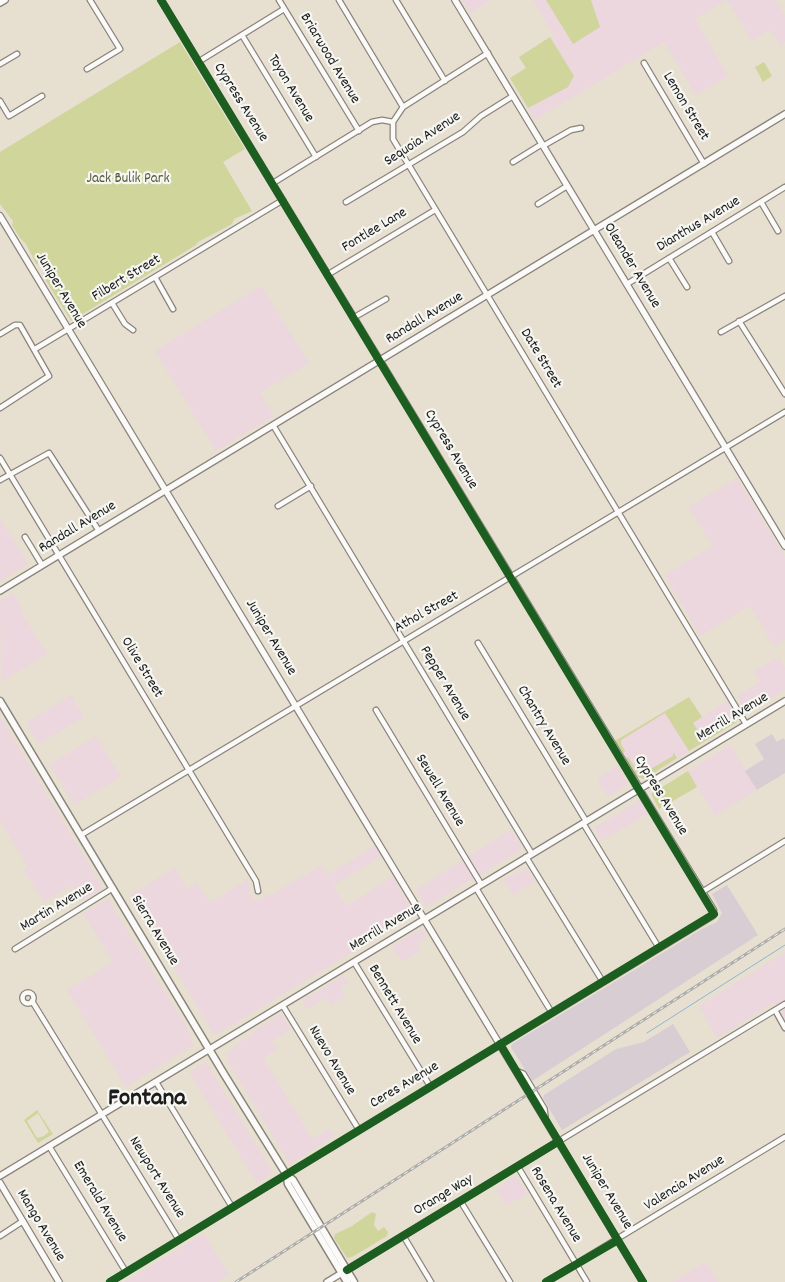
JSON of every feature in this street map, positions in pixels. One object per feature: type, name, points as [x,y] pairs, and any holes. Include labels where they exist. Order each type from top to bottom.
[{"type":"main road","name":"Sierra Avenue","points":[[0,701],[210,1050],[286,1174],[293,1180],[344,1272],[347,1282]]},
{"type":"main road","name":"Sierra Avenue","points":[[344,1272],[354,1282]]},
{"type":"street","points":[[0,3],[5,0]]},
{"type":"street","points":[[87,69],[120,49],[90,0]]},
{"type":"street","name":"Cypress Avenue","points":[[161,0],[714,914]]},
{"type":"street","name":"Briarwood Avenue","points":[[279,0],[359,131]]},
{"type":"street","points":[[396,0],[445,81]]},
{"type":"street","name":"Oleander Avenue","points":[[455,0],[785,546]]},
{"type":"street","points":[[340,3],[403,107]]},
{"type":"street","points":[[198,62],[284,9]]},
{"type":"street","name":"Toyon Avenue","points":[[242,35],[316,156]]},
{"type":"street","points":[[273,183],[377,120],[393,122],[403,107],[488,53]]},
{"type":"street","points":[[0,64],[17,54]]},
{"type":"street","name":"Lemon Street","points":[[644,63],[704,164]]},
{"type":"street","points":[[0,101],[9,116],[42,96]]},
{"type":"street","name":"Sequoia Avenue","points":[[346,202],[463,132],[481,116],[513,96]]},
{"type":"street","name":"Randall Avenue","points":[[0,591],[785,114]]},
{"type":"street","name":"Date Street","points":[[393,122],[394,138],[408,165],[746,724]]},
{"type":"street","points":[[513,162],[570,130],[582,128]]},
{"type":"street","points":[[538,204],[567,186]]},
{"type":"street","name":"Dianthus Avenue","points":[[627,284],[785,187]]},
{"type":"street","name":"Filbert Street","points":[[35,350],[283,200]]},
{"type":"street","points":[[761,202],[778,231]]},
{"type":"street","name":"Fontlee Lane","points":[[327,275],[435,210]]},
{"type":"street","name":"Juniper Avenue","points":[[0,216],[2,224],[166,490],[518,1072],[518,1077],[539,1112],[544,1117],[644,1282]]},
{"type":"street","points":[[712,232],[729,262]]},
{"type":"street","points":[[669,258],[687,287]]},
{"type":"street","points":[[155,277],[173,309]]},
{"type":"street","points":[[721,332],[785,296]]},
{"type":"street","points":[[353,318],[386,298]]},
{"type":"street","points":[[112,303],[125,324],[133,330]]},
{"type":"street","points":[[739,321],[785,394]]},
{"type":"street","points":[[0,334],[15,325],[20,325],[48,371],[48,378],[0,408]]},
{"type":"street","name":"Athol Street","points":[[81,836],[785,412]]},
{"type":"street","name":"Pepper Avenue","points":[[273,425],[404,641],[603,982]]},
{"type":"street","points":[[0,480],[45,454],[53,455],[99,531]]},
{"type":"street","name":"Olive Street","points":[[0,458],[256,881],[258,891]]},
{"type":"street","points":[[278,506],[311,486]]},
{"type":"street","points":[[25,538],[42,565]]},
{"type":"street","name":"Chantry Avenue","points":[[478,643],[659,948]]},
{"type":"street","name":"Merrill Avenue","points":[[0,1176],[785,701]]},
{"type":"street","name":"Sewell Avenue","points":[[376,710],[552,1012]]},
{"type":"street","points":[[702,892],[785,841]]},
{"type":"street","name":"Martin Avenue","points":[[15,949],[113,888]]},
{"type":"street","name":"Ceres Avenue","points":[[110,1282],[714,914]]},
{"type":"street","name":"Bennett Avenue","points":[[354,962],[430,1086]]},
{"type":"street","name":"Newport Avenue","points":[[32,1001],[179,1240]]},
{"type":"street","name":"Orange Way","points":[[327,1282],[785,1004]]},
{"type":"street","name":"Nuevo Avenue","points":[[283,1006],[358,1130]]},
{"type":"street","points":[[775,1010],[785,1028]]},
{"type":"street","points":[[156,1082],[232,1207]]},
{"type":"street","name":"Valencia Avenue","points":[[546,1282],[785,1137]]},
{"type":"street","name":"Emerald Avenue","points":[[49,1146],[126,1272]]},
{"type":"street","name":"Rosena Avenue","points":[[518,1167],[587,1282]]},
{"type":"street","name":"Mango Avenue","points":[[0,1183],[60,1282]]},
{"type":"street","points":[[461,1202],[510,1282]]},
{"type":"street","points":[[0,1236],[23,1221]]},
{"type":"street","points":[[404,1237],[431,1282]]},
{"type":"shaded area","points":[[462,0],[491,0],[470,13]]},
{"type":"shaded area","points":[[533,0],[726,0],[695,19],[728,76],[696,95],[664,42],[535,120],[510,78],[526,68],[519,57],[554,35]]},
{"type":"shaded area","points":[[727,0],[776,0],[785,16],[785,42],[780,45],[770,29],[752,41]]},
{"type":"shaded area","points":[[261,286],[309,363],[260,393],[274,416],[216,451],[155,351]]},
{"type":"shaded area","points":[[737,478],[785,557],[785,640],[774,646],[750,606],[700,636],[665,575],[713,546],[689,507]]},
{"type":"shaded area","points":[[0,519],[28,564],[0,581]]},
{"type":"shaded area","points":[[13,593],[24,612],[22,614],[47,654],[1,682],[0,601]]},
{"type":"shaded area","points":[[779,657],[785,667],[785,690],[750,712],[746,711],[737,696],[760,682],[754,671]]},
{"type":"shaded area","points":[[71,695],[84,717],[39,744],[26,723]]},
{"type":"shaded area","points":[[729,700],[739,717],[736,719],[737,722],[704,742],[693,722]]},
{"type":"shaded area","points":[[666,711],[690,751],[644,779],[637,777],[615,741]]},
{"type":"shaded area","points":[[0,716],[103,888],[82,901],[72,885],[44,902],[24,870],[28,867],[0,821]]},
{"type":"shaded area","points":[[772,734],[777,742],[783,738],[785,740],[785,773],[757,790],[745,771],[764,759],[755,744]]},
{"type":"shaded area","points":[[96,736],[121,777],[74,805],[50,764]]},
{"type":"shaded area","points":[[730,745],[757,790],[715,816],[688,771]]},
{"type":"shaded area","points":[[618,765],[628,784],[608,797],[597,779]]},
{"type":"shaded area","points":[[640,800],[648,814],[601,841],[594,828]]},
{"type":"shaded area","points":[[511,830],[522,847],[521,850],[426,907],[416,890]]},
{"type":"shaded area","points":[[375,846],[381,856],[333,886],[346,906],[393,877],[414,915],[217,1034],[214,1034],[130,895],[175,868],[187,889],[197,883],[210,903],[248,879],[251,897],[255,900],[263,900],[268,893],[270,896],[321,865],[327,875]]},
{"type":"shaded area","points":[[527,869],[535,881],[513,895],[504,879]]},
{"type":"shaded area","points":[[727,885],[758,935],[532,1081],[511,1047],[512,1044],[702,929],[717,922],[722,913],[712,894]]},
{"type":"shaded area","points":[[108,899],[192,1036],[191,1040],[194,1045],[126,1087],[67,990],[113,962],[83,913]]},
{"type":"shaded area","points":[[422,928],[427,936],[417,943],[421,951],[402,962],[392,946]]},
{"type":"shaded area","points":[[785,952],[785,1020],[775,1002],[717,1038],[699,1006]]},
{"type":"shaded area","points":[[343,976],[348,984],[341,989],[346,997],[331,1005],[326,998],[307,1010],[302,1001]]},
{"type":"shaded area","points":[[281,1014],[291,1030],[272,1041],[277,1049],[263,1058],[312,1139],[330,1129],[335,1136],[290,1164],[227,1060],[227,1053],[253,1032]]},
{"type":"shaded area","points":[[673,1024],[690,1052],[562,1130],[543,1098],[544,1095],[616,1049],[644,1042]]},
{"type":"shaded area","points":[[206,1062],[272,1171],[272,1173],[257,1183],[189,1072]]},
{"type":"shaded area","points":[[513,1177],[518,1179],[527,1194],[506,1206],[496,1189]]},
{"type":"shaded area","points":[[204,1234],[229,1275],[218,1282],[124,1282]]},
{"type":"shaded area","points":[[706,1262],[718,1282],[672,1282]]},
{"type":"green space","points":[[546,0],[591,0],[600,27],[573,44]]},
{"type":"green space","points":[[550,37],[574,76],[568,87],[528,108],[510,78],[526,68],[519,57]]},
{"type":"green space","name":"Jack Bulik Park","points":[[180,42],[245,149],[223,162],[252,211],[234,219],[232,224],[198,242],[71,321],[43,276],[44,272],[41,265],[36,264],[26,244],[12,225],[13,221],[0,204],[0,152]]},
{"type":"green space","points":[[764,62],[772,76],[763,82],[755,67]]},
{"type":"green space","points":[[689,697],[702,717],[693,723],[703,739],[707,737],[706,734],[734,717],[732,713],[735,711],[739,717],[736,719],[737,722],[689,751],[665,713],[621,740],[625,751],[623,753],[615,741]]},
{"type":"green space","points":[[673,752],[677,758],[644,779],[637,777],[626,758],[628,757],[637,770],[644,773],[673,756]]},
{"type":"green space","points":[[688,771],[697,787],[659,809],[651,794]]},
{"type":"green space","points":[[37,1110],[53,1134],[38,1143],[24,1120]],"holes":[[[38,1113],[49,1132],[37,1138],[27,1121]]]},
{"type":"green space","points":[[372,1212],[376,1214],[374,1225],[378,1231],[384,1227],[388,1232],[387,1236],[352,1257],[347,1258],[334,1238],[335,1234],[352,1226]]},
{"type":"waterway","points":[[647,1033],[785,945]]},
{"type":"railway","points":[[236,1282],[785,929]]},
{"type":"cycle path","points":[[110,1282],[714,914],[161,0]]},
{"type":"cycle path","points":[[500,1044],[643,1282]]},
{"type":"cycle path","points":[[347,1270],[559,1141]]},
{"type":"cycle path","points":[[546,1282],[618,1240]]},
{"type":"district","name":"Fontana","points":[[147,1101]]}]
